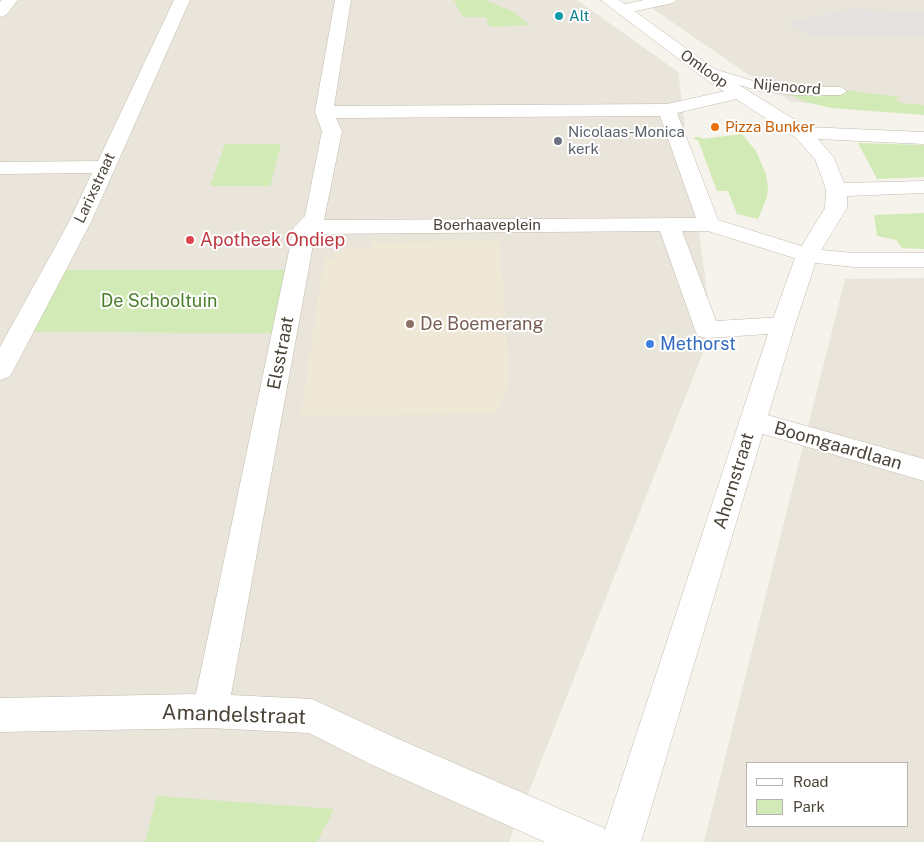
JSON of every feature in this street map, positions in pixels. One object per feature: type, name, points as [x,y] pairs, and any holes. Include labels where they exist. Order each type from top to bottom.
[{"type":"street","points":[[0,12],[10,0]]},
{"type":"street","name":"Larixstraat","points":[[0,371],[80,222],[182,0]]},
{"type":"street","name":"Elsstraat","points":[[210,711],[305,227],[315,218],[332,131],[324,112],[343,0]]},
{"type":"street","points":[[615,4],[668,0]]},
{"type":"street","name":"Omloop","points":[[615,4],[704,70],[802,133]]},
{"type":"street","points":[[324,112],[667,110],[739,93]]},
{"type":"street","points":[[667,110],[709,224]]},
{"type":"street","points":[[802,133],[924,138]]},
{"type":"street","name":"Ahornstraat","points":[[621,842],[783,325],[807,255],[836,208],[836,189],[824,158],[802,133]]},
{"type":"street","points":[[0,168],[105,167]]},
{"type":"street","points":[[836,189],[864,190],[924,187]]},
{"type":"street","points":[[669,224],[707,330],[783,325]]},
{"type":"street","name":"Boerhaaveplein","points":[[305,227],[709,224],[791,248],[807,255]]},
{"type":"street","points":[[807,255],[854,260],[924,260]]},
{"type":"street","name":"Boomgaardlaan","points":[[753,421],[924,470]]},
{"type":"street","name":"Amandelstraat","points":[[0,714],[210,711],[312,716],[383,751],[590,842]]},
{"type":"lane","name":"Nijenoord","points":[[704,70],[759,87],[796,91],[841,91]]},
{"type":"shaded area","points":[[0,0],[577,0],[678,72],[712,330],[509,842],[0,842]]},
{"type":"shaded area","points":[[640,0],[924,0],[924,111],[792,102],[746,73]]},
{"type":"shaded area","points":[[850,9],[924,12],[924,37],[810,37],[786,23]]},
{"type":"shaded area","name":"De Boemerang","points":[[495,241],[500,243],[509,379],[497,414],[301,415],[324,259],[333,259],[334,248],[370,248],[371,242]]},
{"type":"shaded area","points":[[924,278],[924,842],[704,842],[845,279]]},
{"type":"green space","points":[[454,0],[485,0],[514,12],[529,25],[490,27],[486,17],[462,17]]},
{"type":"green space","points":[[843,90],[900,97],[896,100],[902,103],[924,105],[924,115],[831,108],[806,102],[788,94],[846,94]]},
{"type":"green space","points":[[742,134],[756,151],[766,174],[767,197],[758,219],[737,214],[728,191],[717,191],[698,140],[695,140],[694,137],[702,139]]},
{"type":"green space","points":[[858,143],[924,145],[924,177],[877,179]]},
{"type":"green space","points":[[225,144],[281,144],[270,186],[210,186]]},
{"type":"green space","points":[[924,213],[924,249],[902,248],[896,240],[877,236],[874,215]]},
{"type":"green space","name":"De Schooltuin","points":[[54,270],[297,270],[285,333],[21,332]]},
{"type":"green space","points":[[157,796],[334,809],[317,842],[145,842]]},
{"type":"place","name":"Alt","points":[[559,16]]},
{"type":"place","name":"Pizza Bunker","points":[[715,127]]},
{"type":"place","name":"Nicolaas-Monica kerk","points":[[558,141]]},
{"type":"place","name":"Apotheek Ondiep","points":[[190,240]]},
{"type":"place","name":"De Boemerang","points":[[410,324]]},
{"type":"place","name":"Methorst","points":[[650,344]]}]
